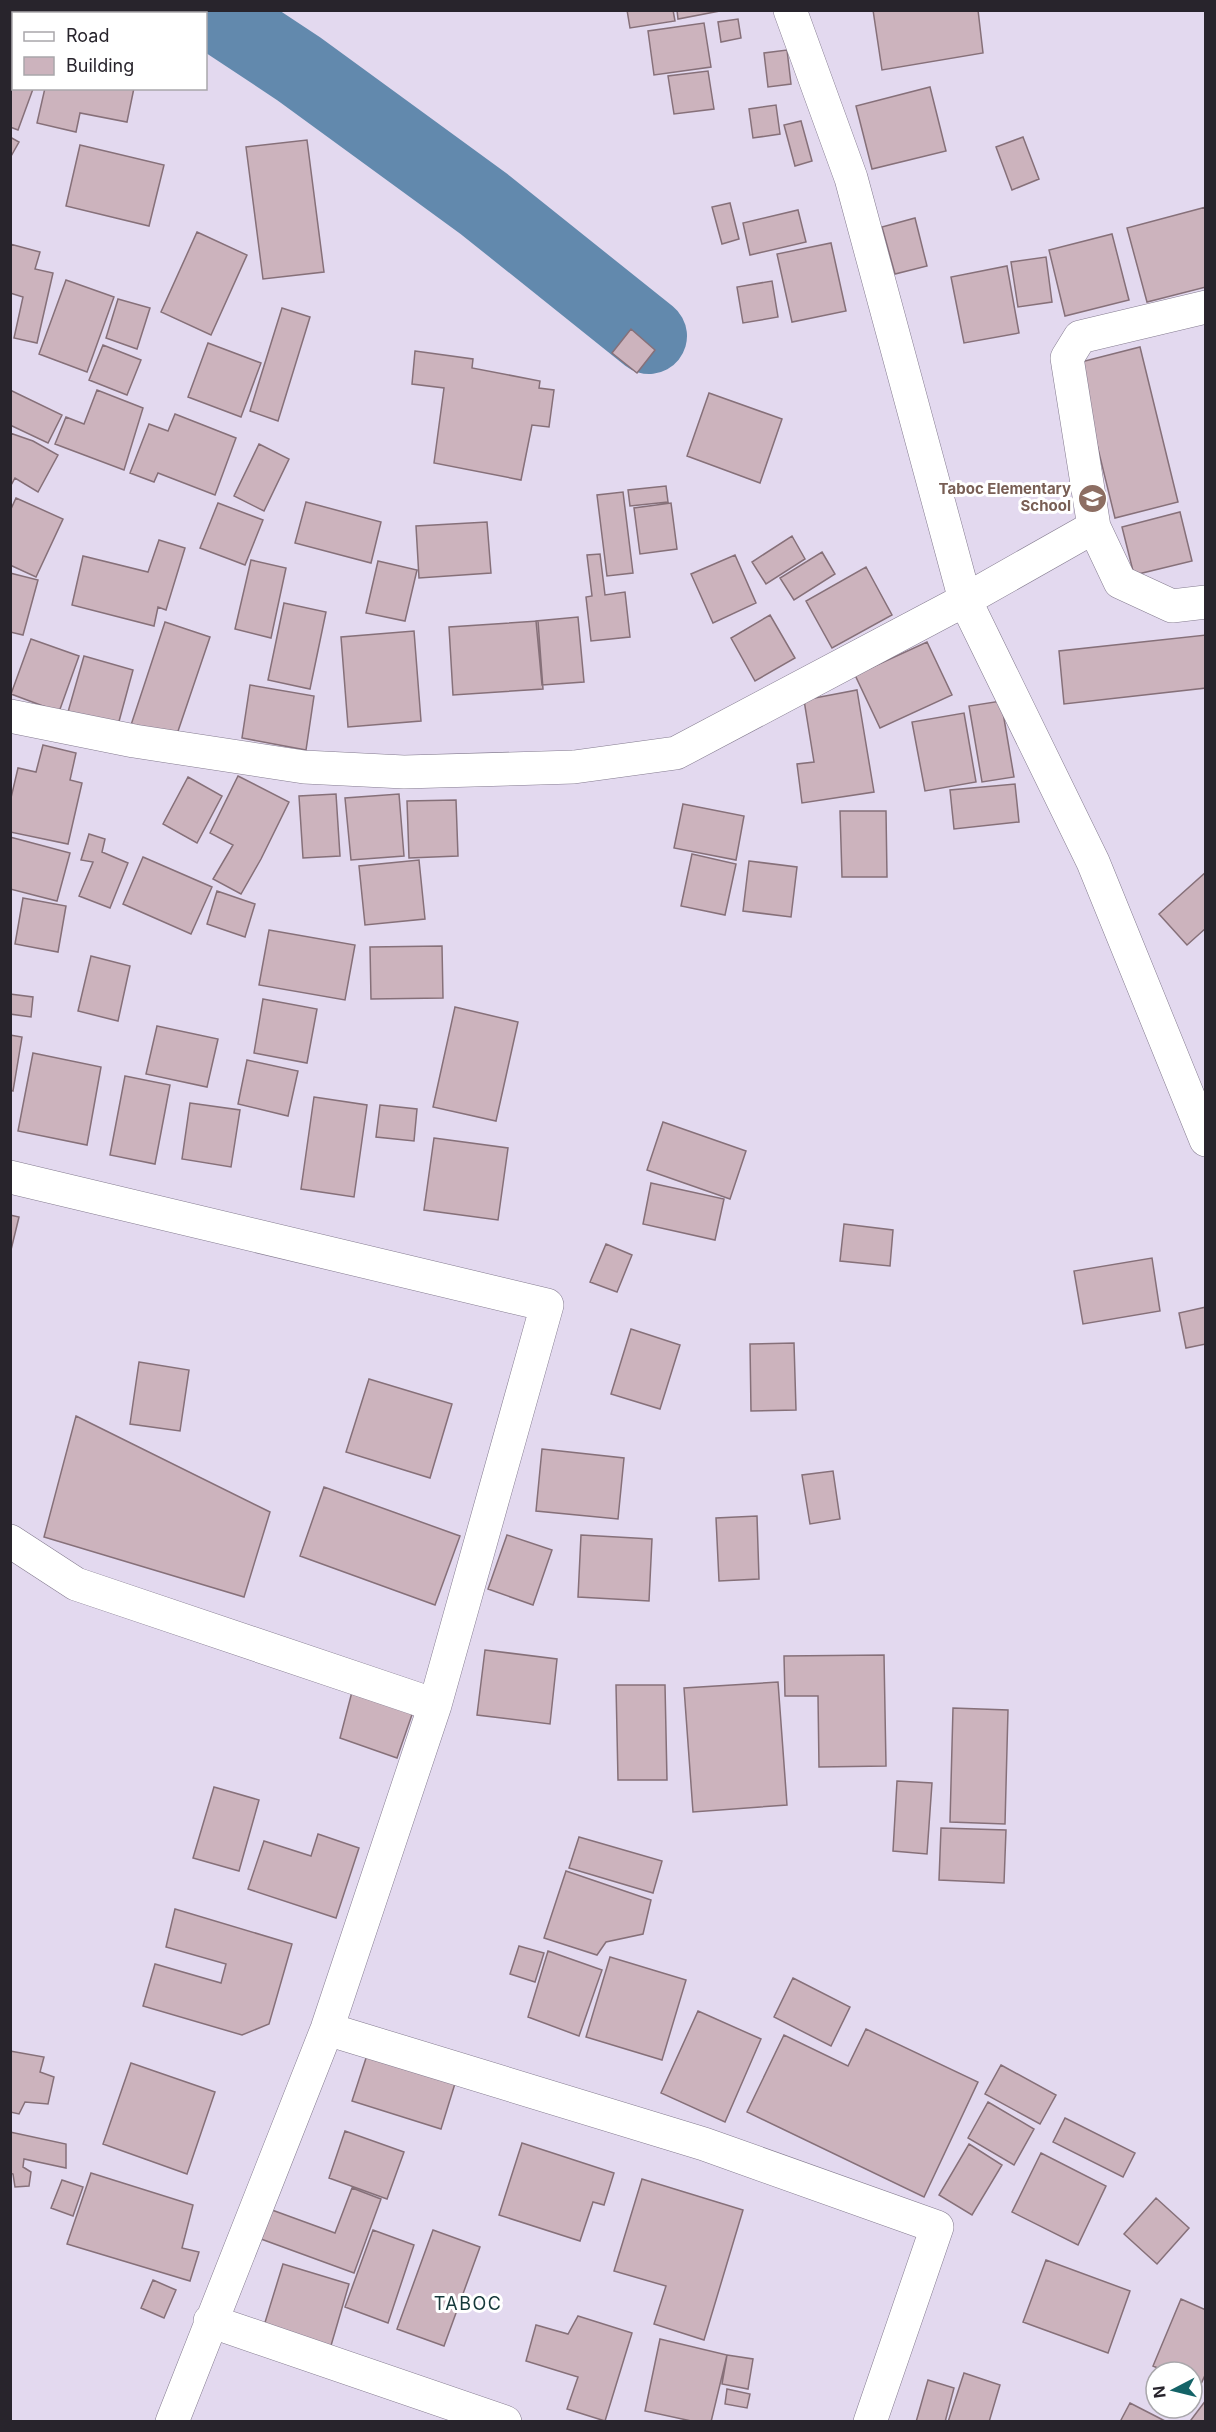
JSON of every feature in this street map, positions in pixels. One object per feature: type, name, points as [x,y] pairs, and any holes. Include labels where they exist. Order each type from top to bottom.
[{"type":"street","points":[[790,10],[851,178],[965,600],[1093,862],[1206,1140]]},
{"type":"street","points":[[1206,307],[1080,337],[1067,358],[1094,527],[1120,582],[1173,606],[1206,602]]},
{"type":"street","points":[[10,716],[134,741],[304,767],[404,772],[585,765],[676,753],[965,600],[1094,527]]},
{"type":"street","points":[[10,1177],[547,1305],[435,1705],[327,2029],[172,2421]]},
{"type":"street","points":[[10,1541],[76,1584],[435,1705]]},
{"type":"street","points":[[327,2029],[704,2144],[937,2227],[870,2421]]},
{"type":"street","points":[[210,2321],[505,2421]]},
{"type":"building","points":[[627,10],[673,10],[675,21],[630,28]]},
{"type":"building","points":[[677,10],[725,10],[678,19]]},
{"type":"building","points":[[873,10],[978,10],[983,53],[882,70]]},
{"type":"building","points":[[738,19],[741,38],[721,42],[718,22]]},
{"type":"building","points":[[704,23],[711,67],[654,75],[648,31]]},
{"type":"building","points":[[787,50],[791,84],[768,87],[764,53]]},
{"type":"building","points":[[708,71],[714,109],[674,114],[668,76]]},
{"type":"building","points":[[10,81],[12,82],[12,90],[33,90],[18,130],[10,127]]},
{"type":"building","points":[[930,87],[946,151],[872,169],[856,106]]},
{"type":"building","points":[[45,90],[134,90],[127,122],[80,113],[76,132],[37,123]]},
{"type":"building","points":[[776,105],[780,134],[753,138],[749,109]]},
{"type":"building","points":[[801,121],[812,161],[795,166],[784,125]]},
{"type":"building","points":[[10,137],[19,142],[10,158]]},
{"type":"building","points":[[1023,137],[1039,179],[1012,190],[996,147]]},
{"type":"building","points":[[307,140],[324,272],[263,279],[246,147]]},
{"type":"building","points":[[80,145],[164,165],[149,226],[66,206]]},
{"type":"building","points":[[730,203],[739,239],[722,244],[712,207]]},
{"type":"building","points":[[1206,207],[1206,287],[1147,302],[1127,228]]},
{"type":"building","points":[[798,210],[806,242],[750,255],[743,223]]},
{"type":"building","points":[[915,218],[927,266],[895,274],[882,227]]},
{"type":"building","points":[[197,232],[247,255],[211,335],[161,312]]},
{"type":"building","points":[[1112,234],[1129,300],[1065,316],[1049,250]]},
{"type":"building","points":[[831,243],[846,311],[792,322],[777,254]]},
{"type":"building","points":[[10,244],[40,252],[35,269],[53,273],[37,343],[14,338],[23,297],[10,293]]},
{"type":"building","points":[[1046,257],[1052,302],[1018,307],[1011,262]]},
{"type":"building","points":[[1007,266],[1019,333],[964,343],[951,277]]},
{"type":"building","points":[[66,280],[114,297],[87,372],[39,354]]},
{"type":"building","points":[[772,281],[778,317],[743,323],[737,287]]},
{"type":"building","points":[[118,299],[150,308],[137,349],[106,338]]},
{"type":"building","points":[[282,308],[310,317],[278,421],[250,411]]},
{"type":"building","points":[[631,329],[655,350],[637,373],[612,353]]},
{"type":"building","points":[[208,343],[261,363],[241,417],[188,397]]},
{"type":"building","points":[[103,345],[141,360],[127,395],[89,380]]},
{"type":"building","points":[[1140,347],[1178,502],[1115,518],[1077,363]]},
{"type":"building","points":[[415,351],[473,359],[472,368],[540,381],[539,388],[554,390],[549,427],[532,425],[521,480],[434,463],[444,388],[412,384]]},
{"type":"building","points":[[10,390],[62,415],[48,443],[10,425]]},
{"type":"building","points":[[97,390],[143,408],[124,470],[55,444],[66,417],[84,424]]},
{"type":"building","points":[[709,393],[782,419],[760,483],[687,456]]},
{"type":"building","points":[[175,414],[236,438],[215,495],[158,473],[154,482],[130,473],[149,424],[168,431]]},
{"type":"building","points":[[10,433],[33,441],[58,455],[38,492],[15,478],[10,487]]},
{"type":"building","points":[[259,444],[289,459],[264,511],[234,496]]},
{"type":"building","points":[[666,486],[668,502],[630,506],[628,490]]},
{"type":"building","points":[[623,492],[633,573],[607,576],[597,495]]},
{"type":"building","points":[[16,498],[63,519],[36,577],[10,565],[10,511]]},
{"type":"building","points":[[306,502],[381,522],[371,563],[295,543]]},
{"type":"building","points":[[218,503],[263,520],[245,565],[200,548]]},
{"type":"building","points":[[671,503],[677,549],[640,554],[634,508]]},
{"type":"building","points":[[1180,512],[1192,561],[1134,575],[1122,527]]},
{"type":"building","points":[[487,522],[491,573],[419,578],[416,526]]},
{"type":"building","points":[[792,536],[805,559],[766,584],[752,562]]},
{"type":"building","points":[[159,540],[185,548],[166,610],[158,607],[154,626],[72,605],[83,556],[148,572]]},
{"type":"building","points":[[822,552],[835,574],[794,600],[780,578]]},
{"type":"building","points":[[600,554],[605,595],[625,592],[630,637],[591,641],[586,597],[592,596],[587,555]]},
{"type":"building","points":[[735,555],[756,603],[713,623],[691,574]]},
{"type":"building","points":[[251,560],[286,568],[271,638],[235,629]]},
{"type":"building","points":[[378,561],[417,570],[405,621],[366,613]]},
{"type":"building","points":[[866,567],[892,615],[832,648],[806,601]]},
{"type":"building","points":[[10,573],[38,580],[23,635],[10,632]]},
{"type":"building","points":[[284,603],[326,612],[310,689],[268,680]]},
{"type":"building","points":[[770,615],[795,658],[755,681],[731,638]]},
{"type":"building","points":[[578,617],[584,682],[542,685],[536,621]]},
{"type":"building","points":[[538,621],[543,689],[453,695],[449,627]]},
{"type":"building","points":[[165,622],[210,637],[175,740],[131,725]]},
{"type":"building","points":[[414,631],[421,721],[348,727],[341,637]]},
{"type":"building","points":[[1206,635],[1206,688],[1064,704],[1059,651]]},
{"type":"building","points":[[31,639],[79,656],[59,712],[11,694]]},
{"type":"building","points":[[927,642],[952,695],[880,728],[855,675]]},
{"type":"building","points":[[84,656],[133,670],[118,725],[68,712]]},
{"type":"building","points":[[250,685],[314,696],[306,750],[242,738]]},
{"type":"building","points":[[857,690],[874,792],[802,803],[797,764],[814,762],[804,700]]},
{"type":"building","points":[[1001,701],[1014,777],[982,782],[969,706]]},
{"type":"building","points":[[964,713],[976,782],[925,791],[912,722]]},
{"type":"building","points":[[43,745],[76,753],[70,780],[82,783],[68,844],[10,832],[10,802],[18,768],[36,772]]},
{"type":"building","points":[[238,776],[289,802],[241,894],[213,879],[233,845],[210,833]]},
{"type":"building","points":[[188,777],[222,796],[197,843],[163,824]]},
{"type":"building","points":[[1015,784],[1019,822],[954,829],[950,790]]},
{"type":"building","points":[[336,794],[340,856],[303,858],[299,796]]},
{"type":"building","points":[[399,794],[404,856],[351,860],[345,798]]},
{"type":"building","points":[[456,800],[458,856],[409,858],[407,801]]},
{"type":"building","points":[[683,804],[744,816],[736,860],[674,848]]},
{"type":"building","points":[[840,811],[886,811],[887,877],[842,877]]},
{"type":"building","points":[[89,834],[105,839],[102,852],[128,863],[110,908],[79,896],[93,862],[81,860]]},
{"type":"building","points":[[10,837],[70,853],[57,901],[10,889]]},
{"type":"building","points":[[692,854],[736,864],[725,915],[681,906]]},
{"type":"building","points":[[143,857],[212,887],[191,934],[123,904]]},
{"type":"building","points":[[419,860],[425,919],[365,925],[359,866]]},
{"type":"building","points":[[749,861],[797,867],[791,917],[743,911]]},
{"type":"building","points":[[1206,872],[1206,928],[1187,945],[1159,914]]},
{"type":"building","points":[[217,891],[255,904],[245,937],[207,924]]},
{"type":"building","points":[[23,898],[66,906],[58,952],[15,944]]},
{"type":"building","points":[[269,930],[355,945],[345,1000],[259,985]]},
{"type":"building","points":[[442,946],[443,998],[371,999],[370,947]]},
{"type":"building","points":[[91,956],[130,966],[118,1021],[78,1011]]},
{"type":"building","points":[[10,994],[33,997],[31,1017],[10,1014]]},
{"type":"building","points":[[263,999],[317,1009],[307,1063],[254,1053]]},
{"type":"building","points":[[455,1007],[518,1022],[496,1121],[433,1107]]},
{"type":"building","points":[[157,1026],[218,1039],[207,1087],[146,1074]]},
{"type":"building","points":[[10,1035],[22,1037],[13,1091],[10,1090]]},
{"type":"building","points":[[33,1053],[101,1067],[87,1145],[18,1131]]},
{"type":"building","points":[[247,1060],[298,1071],[288,1116],[238,1104]]},
{"type":"building","points":[[125,1076],[170,1085],[155,1164],[110,1155]]},
{"type":"building","points":[[314,1097],[367,1105],[354,1197],[301,1189]]},
{"type":"building","points":[[190,1103],[240,1110],[231,1167],[182,1159]]},
{"type":"building","points":[[380,1105],[417,1109],[414,1141],[376,1137]]},
{"type":"building","points":[[663,1122],[746,1151],[730,1199],[647,1170]]},
{"type":"building","points":[[434,1138],[508,1148],[498,1220],[424,1210]]},
{"type":"building","points":[[651,1183],[724,1199],[715,1240],[643,1224]]},
{"type":"building","points":[[10,1215],[19,1217],[10,1254]]},
{"type":"building","points":[[844,1224],[893,1230],[890,1266],[840,1261]]},
{"type":"building","points":[[606,1244],[632,1255],[617,1292],[590,1282]]},
{"type":"building","points":[[1152,1258],[1160,1311],[1083,1324],[1074,1271]]},
{"type":"building","points":[[1206,1307],[1206,1344],[1186,1348],[1179,1313]]},
{"type":"building","points":[[631,1329],[680,1345],[660,1409],[611,1394]]},
{"type":"building","points":[[794,1343],[796,1410],[751,1411],[750,1344]]},
{"type":"building","points":[[139,1362],[189,1370],[180,1431],[130,1424]]},
{"type":"building","points":[[369,1379],[452,1404],[430,1478],[346,1452]]},
{"type":"building","points":[[76,1416],[270,1512],[244,1597],[44,1537]]},
{"type":"building","points":[[542,1449],[624,1458],[618,1519],[536,1511]]},
{"type":"building","points":[[833,1471],[840,1519],[810,1524],[802,1475]]},
{"type":"building","points":[[324,1487],[460,1536],[435,1605],[300,1556]]},
{"type":"building","points":[[757,1516],[759,1579],[719,1581],[716,1518]]},
{"type":"building","points":[[507,1535],[552,1550],[533,1605],[488,1589]]},
{"type":"building","points":[[581,1535],[652,1539],[649,1601],[578,1597]]},
{"type":"building","points":[[485,1650],[557,1659],[550,1724],[477,1715]]},
{"type":"building","points":[[884,1655],[886,1766],[819,1767],[818,1696],[785,1696],[784,1656]]},
{"type":"building","points":[[778,1682],[787,1805],[693,1812],[684,1688]]},
{"type":"building","points":[[616,1685],[665,1685],[667,1780],[618,1780]]},
{"type":"building","points":[[353,1688],[416,1703],[397,1758],[340,1738]]},
{"type":"building","points":[[953,1708],[1008,1710],[1005,1824],[950,1822]]},
{"type":"building","points":[[897,1781],[932,1783],[927,1854],[893,1851]]},
{"type":"building","points":[[214,1787],[259,1800],[239,1871],[193,1858]]},
{"type":"building","points":[[941,1828],[1006,1830],[1004,1883],[939,1880]]},
{"type":"building","points":[[318,1834],[359,1848],[336,1918],[248,1889],[264,1841],[311,1856]]},
{"type":"building","points":[[579,1837],[662,1861],[653,1893],[569,1868]]},
{"type":"building","points":[[566,1871],[651,1900],[643,1934],[606,1942],[597,1955],[544,1938]]},
{"type":"building","points":[[175,1909],[292,1944],[269,2024],[242,2035],[143,2006],[155,1964],[221,1983],[226,1964],[166,1947]]},
{"type":"building","points":[[519,1946],[544,1953],[535,1982],[510,1974]]},
{"type":"building","points":[[548,1951],[602,1970],[579,2036],[528,2017]]},
{"type":"building","points":[[610,1957],[686,1980],[662,2060],[586,2037]]},
{"type":"building","points":[[793,1978],[850,2007],[831,2046],[774,2017]]},
{"type":"building","points":[[698,2011],[761,2039],[725,2122],[661,2093]]},
{"type":"building","points":[[866,2029],[978,2082],[924,2197],[747,2112],[784,2035],[848,2066]]},
{"type":"building","points":[[369,2049],[457,2077],[441,2129],[352,2101]]},
{"type":"building","points":[[10,2051],[44,2057],[40,2072],[54,2077],[48,2104],[25,2102],[19,2114],[10,2112]]},
{"type":"building","points":[[131,2063],[215,2092],[187,2174],[103,2144]]},
{"type":"building","points":[[1001,2065],[1056,2095],[1040,2124],[985,2094]]},
{"type":"building","points":[[988,2102],[1034,2129],[1014,2165],[968,2138]]},
{"type":"building","points":[[1065,2118],[1135,2153],[1123,2177],[1053,2142]]},
{"type":"building","points":[[345,2131],[404,2152],[387,2199],[329,2178]]},
{"type":"building","points":[[10,2132],[66,2144],[66,2168],[24,2159],[23,2167],[31,2172],[29,2186],[15,2187],[13,2174],[10,2173]]},
{"type":"building","points":[[522,2143],[614,2173],[604,2205],[593,2202],[580,2241],[499,2215]]},
{"type":"building","points":[[969,2144],[1002,2165],[972,2215],[939,2195]]},
{"type":"building","points":[[1041,2153],[1106,2186],[1078,2245],[1012,2212]]},
{"type":"building","points":[[91,2173],[193,2205],[182,2248],[199,2252],[190,2281],[67,2244]]},
{"type":"building","points":[[642,2179],[743,2210],[704,2340],[654,2324],[666,2286],[614,2271]]},
{"type":"building","points":[[62,2180],[83,2187],[73,2216],[51,2208]]},
{"type":"building","points":[[352,2188],[381,2199],[354,2273],[261,2239],[272,2210],[335,2233]]},
{"type":"building","points":[[1156,2198],[1189,2228],[1157,2264],[1124,2234]]},
{"type":"building","points":[[373,2230],[414,2245],[388,2323],[345,2307]]},
{"type":"building","points":[[433,2230],[480,2247],[444,2346],[397,2329]]},
{"type":"building","points":[[1046,2260],[1130,2291],[1108,2353],[1023,2322]]},
{"type":"building","points":[[283,2264],[349,2284],[330,2349],[263,2329]]},
{"type":"building","points":[[153,2280],[176,2290],[164,2318],[141,2308]]},
{"type":"building","points":[[1181,2299],[1206,2310],[1206,2373],[1204,2377],[1204,2360],[1156,2360]]},
{"type":"building","points":[[578,2316],[632,2333],[605,2421],[567,2409],[578,2377],[526,2361],[536,2325],[568,2334]]},
{"type":"building","points":[[660,2339],[727,2355],[711,2422],[696,2422],[645,2411]]},
{"type":"building","points":[[727,2355],[753,2359],[748,2389],[722,2384]]},
{"type":"building","points":[[964,2373],[1000,2385],[989,2422],[948,2422]]},
{"type":"building","points":[[928,2380],[954,2388],[945,2422],[916,2422]]},
{"type":"building","points":[[727,2389],[750,2394],[747,2408],[725,2404]]},
{"type":"building","points":[[1206,2400],[1206,2422],[1193,2422],[1191,2420],[1204,2420]]},
{"type":"building","points":[[1130,2403],[1144,2410],[1144,2420],[1167,2422],[1120,2422]]},
{"type":"waterway","points":[[210,10],[299,69],[484,204],[649,336]]},
{"type":"place","name":"Taboc Elementary School","points":[[1092,498]]},
{"type":"district","name":"TABOC","points":[[468,2304]]}]
